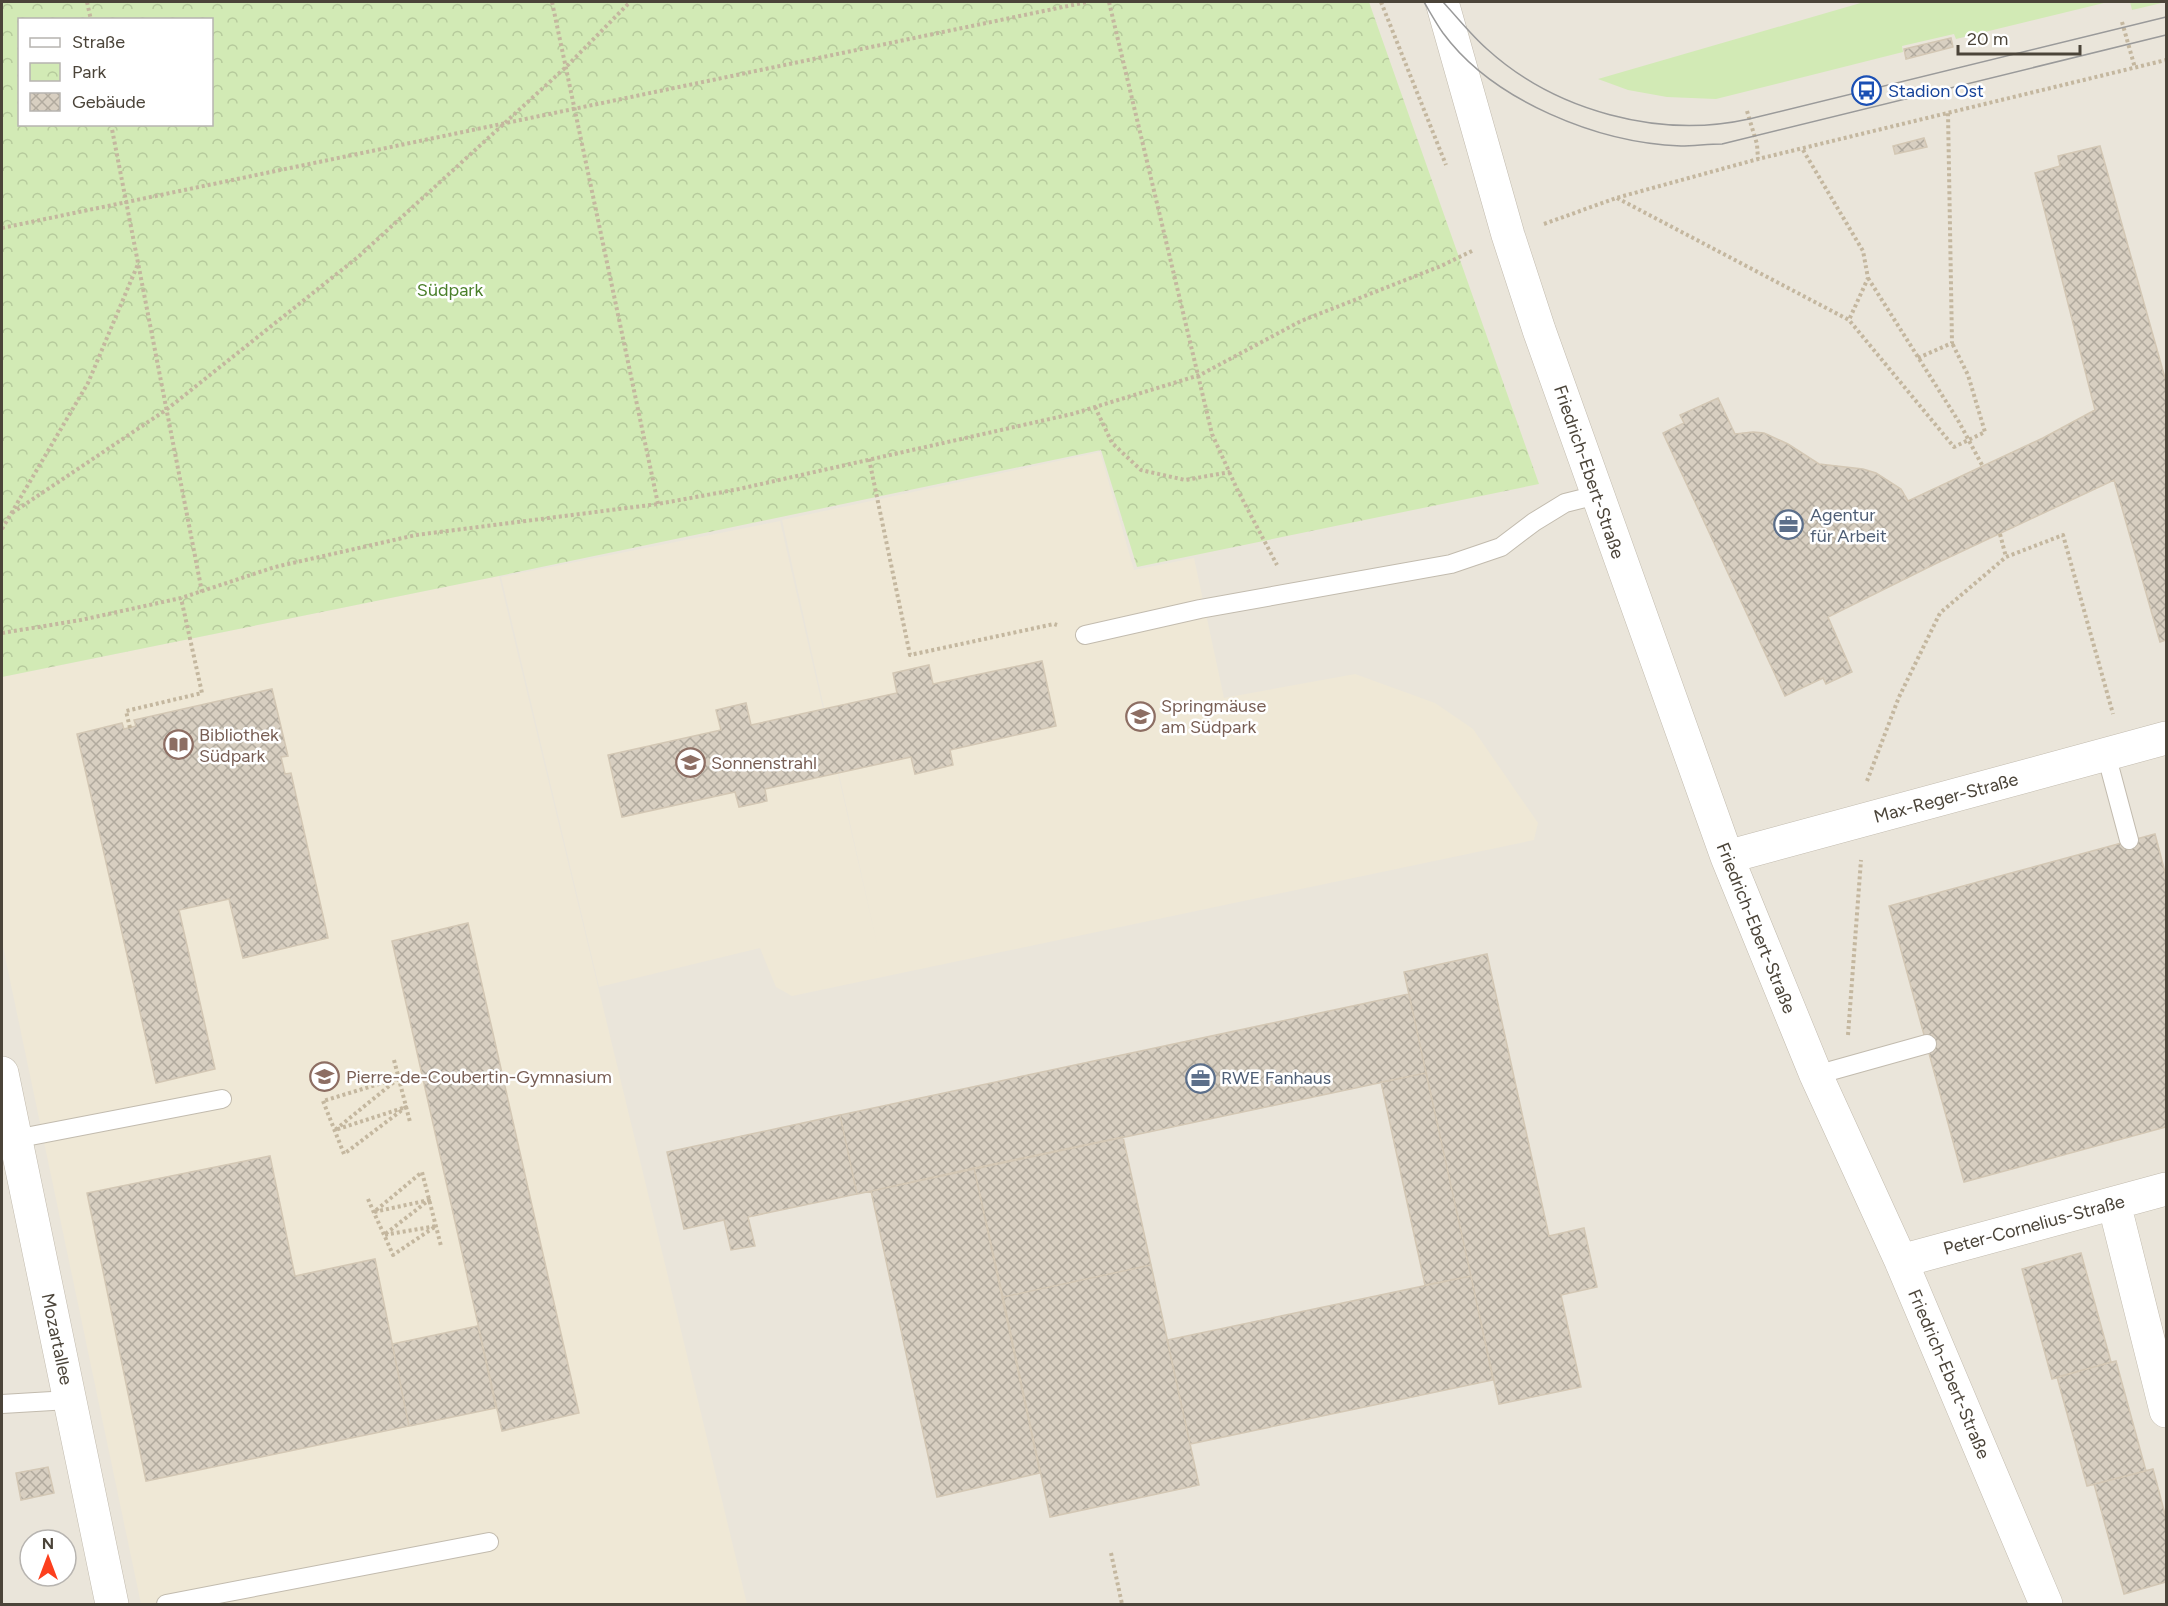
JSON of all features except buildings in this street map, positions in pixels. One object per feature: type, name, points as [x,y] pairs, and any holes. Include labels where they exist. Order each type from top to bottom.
[{"type":"street","name":"Friedrich-Ebert-Straße","points":[[1418,2],[1494,241],[1597,495],[1727,857],[1816,1075],[1901,1261],[2046,1605]]},
{"type":"street","name":"Friedrich-Ebert-Straße","points":[[1442,2],[1494,241]]},
{"type":"street","name":"Max-Reger-Straße","points":[[1727,857],[2166,738]]},
{"type":"street","name":"Mozartallee","points":[[2,1073],[112,1605]]},
{"type":"street","name":"Peter-Cornelius-Straße","points":[[1901,1261],[2166,1189]]},
{"type":"street","points":[[2114,1203],[2166,1405]]},
{"type":"lane","points":[[1085,635],[1200,609],[1451,564],[1501,547],[1534,522],[1565,503],[1597,495]]},
{"type":"lane","points":[[2114,752],[2129,840]]},
{"type":"lane","points":[[1816,1075],[1926,1044]]},
{"type":"lane","points":[[15,1139],[222,1099]]},
{"type":"lane","points":[[2,1404],[69,1400]]},
{"type":"lane","points":[[166,1605],[489,1542]]},
{"type":"path","points":[[87,2],[91,18]]},
{"type":"path","points":[[552,2],[658,504]]},
{"type":"path","points":[[12,513],[166,410],[358,257],[566,67],[630,2]]},
{"type":"path","points":[[2,228],[1087,2]]},
{"type":"path","points":[[1109,2],[1200,375],[1212,434],[1291,593]]},
{"type":"path","points":[[1381,2],[1449,172]]},
{"type":"path","points":[[2122,21],[2135,68]]},
{"type":"path","points":[[1541,225],[1616,198],[1758,159],[1803,150],[1948,112],[2166,60]]},
{"type":"path","points":[[1747,111],[1758,159]]},
{"type":"path","points":[[1616,198],[1849,320],[1954,447],[1985,432],[1968,375],[1952,343],[1948,112]]},
{"type":"path","points":[[111,126],[202,592]]},
{"type":"path","points":[[1803,150],[1863,251],[1868,278],[1970,440],[1982,465]]},
{"type":"path","points":[[2,633],[81,620],[181,598],[275,567],[416,535],[658,504],[739,489],[1095,407],[1200,375],[1301,321],[1441,266],[1494,241]]},
{"type":"path","points":[[2,529],[88,383],[138,263]]},
{"type":"path","points":[[1849,320],[1868,278]]},
{"type":"path","points":[[1918,358],[1952,343]]},
{"type":"path","points":[[1095,407],[1112,443],[1141,470],[1185,480],[1230,472]]},
{"type":"path","points":[[869,459],[910,655],[1054,624],[1085,635]]},
{"type":"path","points":[[2000,534],[2006,557]]},
{"type":"path","points":[[1848,1036],[1867,782],[1899,697],[1940,613],[2006,557],[2064,535],[2114,752]]},
{"type":"path","points":[[130,728],[126,711],[202,693],[181,598]]},
{"type":"path","points":[[394,1060],[410,1122]]},
{"type":"path","points":[[399,1078],[323,1101],[344,1154],[406,1107]]},
{"type":"path","points":[[335,1130],[399,1078]]},
{"type":"path","points":[[335,1130],[406,1107]]},
{"type":"path","points":[[374,1212],[422,1172],[441,1246]]},
{"type":"path","points":[[368,1199],[393,1255],[436,1226]]},
{"type":"path","points":[[374,1212],[429,1200]]},
{"type":"path","points":[[384,1235],[429,1200]]},
{"type":"path","points":[[384,1235],[436,1226]]},
{"type":"path","points":[[1111,1553],[1122,1605]]},
{"type":"shaded area","points":[[2,2],[2166,2],[2166,1604],[2,1604]]},
{"type":"shaded area","name":"Springmäuse am Südpark","points":[[1100,452],[1134,570],[1194,558],[1224,698],[1355,674],[1435,703],[1473,729],[1538,823],[1534,840],[792,996],[776,987],[760,948],[599,987],[501,577],[780,521],[878,948],[782,520]]},
{"type":"shaded area","name":"Pierre-de-Coubertin-Gymnasium","points":[[499,576],[747,1604],[141,1604],[2,942],[2,677]]},
{"type":"green space","name":"Südpark","points":[[2,2],[1369,2],[1539,484],[1137,567],[1101,450],[2,677]]},
{"type":"green space","points":[[1864,2],[2108,2],[1956,39],[1954,34],[1902,46],[1903,52],[1716,99],[1667,97],[1628,90],[1598,79]]},
{"type":"green space","points":[[2130,2],[2166,2],[2132,10]]},
{"type":"tram line","points":[[1424,2],[1443,33],[1464,57],[1518,98],[1582,127],[1616,137],[1681,146],[1722,144],[2166,35]]},
{"type":"tram line","points":[[1443,2],[1487,49],[1514,71],[1544,89],[1576,104],[1610,115],[1644,122],[1680,125],[1715,124],[1749,119],[2166,17]]},
{"type":"place","name":"Stadion Ost","points":[[1867,91]]},
{"type":"place","name":"Agentur für Arbeit","points":[[1789,525]]},
{"type":"place","name":"Springmäuse am Südpark","points":[[1140,716]]},
{"type":"place","name":"Bibliothek Südpark","points":[[178,745]]},
{"type":"place","name":"Sonnenstrahl","points":[[690,763]]},
{"type":"place","name":"Pierre-de-Coubertin-Gymnasium","points":[[325,1077]]},
{"type":"place","name":"RWE Fanhaus","points":[[1200,1078]]}]
